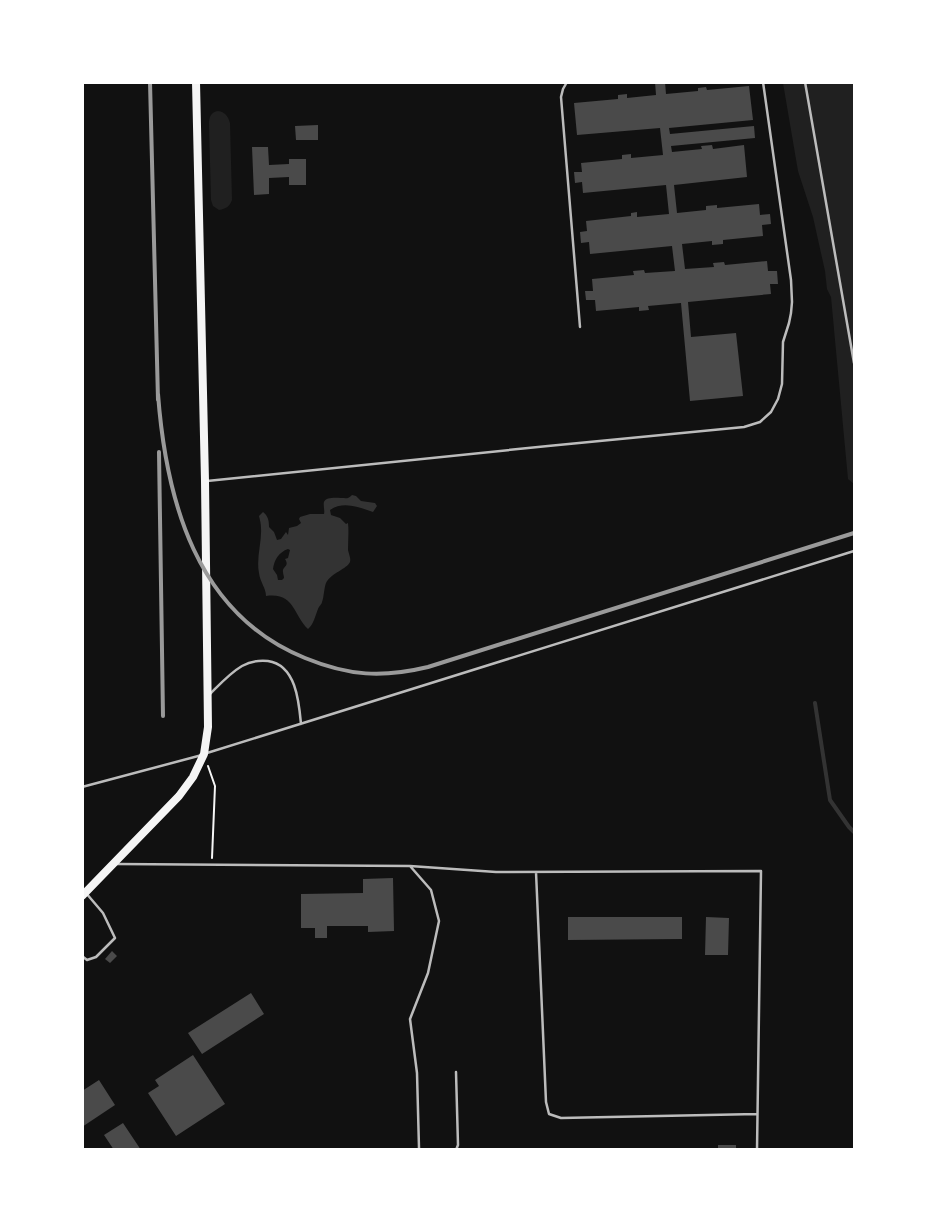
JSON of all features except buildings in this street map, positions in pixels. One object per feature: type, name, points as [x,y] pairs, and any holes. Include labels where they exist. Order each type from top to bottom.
[{"type":"main road","points":[[84,894],[179,796],[193,777],[204,754],[208,727],[205,481],[196,82]]},
{"type":"lane","points":[[567,82],[561,97],[580,327]]},
{"type":"lane","points":[[205,481],[744,427],[760,422],[774,407],[778,399],[782,384],[783,342],[789,323],[792,302],[791,280],[763,82]]},
{"type":"lane","points":[[805,82],[854,363]]},
{"type":"lane","points":[[82,787],[204,754],[854,551]]},
{"type":"lane","points":[[208,696],[232,673],[247,663],[255,660],[272,662],[280,666],[291,678],[298,701],[301,724]]},
{"type":"lane","points":[[112,864],[410,866],[496,872],[761,871],[757,1150]]},
{"type":"lane","points":[[410,866],[431,890],[440,921],[428,972],[410,1019],[417,1073],[420,1150]]},
{"type":"lane","points":[[536,872],[546,1102],[550,1114],[561,1118],[757,1114]]},
{"type":"lane","points":[[82,956],[87,960],[96,957],[115,938],[103,913],[84,894]]},
{"type":"lane","points":[[456,1072],[458,1145],[456,1150]]},
{"type":"path","points":[[204,754],[215,786],[212,865]]},
{"type":"shaded area","points":[[783,83],[854,83],[854,484],[848,479],[831,297],[827,289],[813,217],[798,171]]},
{"type":"shaded area","points":[[218,111],[226,115],[230,123],[232,200],[227,207],[219,210],[213,206],[211,200],[209,124],[211,115]]},
{"type":"shaded area","points":[[352,495],[361,501],[375,503],[377,506],[373,512],[346,505],[330,510],[331,515],[340,518],[346,524],[348,523],[350,562],[346,567],[331,576],[326,583],[322,603],[308,629],[288,601],[276,596],[266,596],[258,567],[261,533],[259,516],[263,512],[266,515],[269,527],[274,532],[277,540],[281,539],[286,532],[288,535],[289,528],[301,523],[300,517],[310,514],[324,514],[324,502],[326,500],[348,498]],"holes":[[[290,550],[288,558],[285,559],[287,564],[283,570],[284,578],[278,580],[273,569],[274,563],[282,552]]]},
{"type":"waterway","points":[[815,703],[830,800],[854,832]]},
{"type":"railway","points":[[150,82],[158,400]]},
{"type":"railway","points":[[158,394],[169,474],[179,513],[194,549],[213,583],[237,613],[268,638],[305,658],[351,672],[396,673],[428,667],[854,533]]},
{"type":"railway","points":[[159,452],[163,716]]}]
